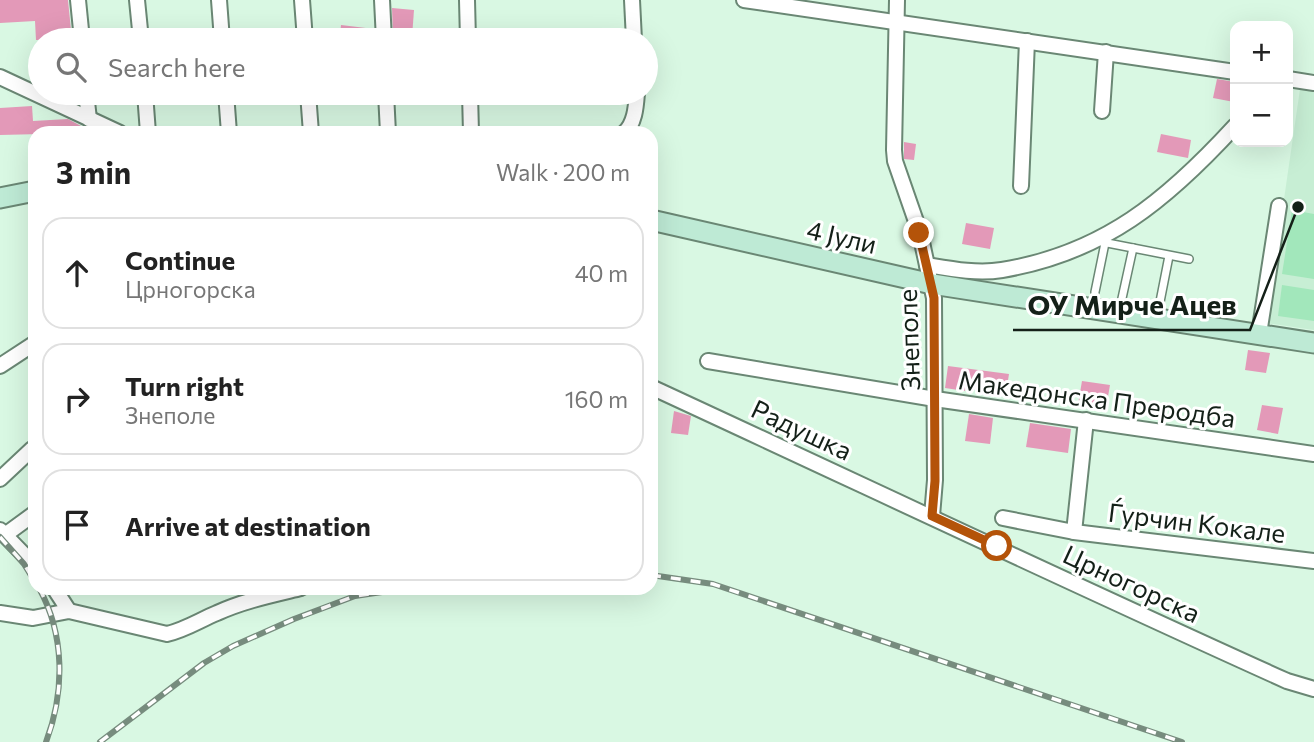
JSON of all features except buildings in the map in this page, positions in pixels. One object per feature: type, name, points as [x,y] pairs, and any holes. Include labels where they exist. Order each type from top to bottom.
[{"type":"street","points":[[78,0],[81,28]]},
{"type":"street","points":[[138,0],[140,28]]},
{"type":"street","points":[[219,0],[221,28]]},
{"type":"street","points":[[302,0],[304,28]]},
{"type":"street","points":[[382,0],[383,28]]},
{"type":"street","points":[[467,0],[468,28]]},
{"type":"street","points":[[632,0],[633,28]]},
{"type":"street","points":[[744,0],[1230,71]]},
{"type":"street","name":"Знеполе","points":[[897,0],[894,150],[930,274],[935,399],[935,481],[932,516]]},
{"type":"street","points":[[1021,186],[1027,41]]},
{"type":"street","points":[[1102,111],[1106,52]]},
{"type":"street","points":[[0,77],[28,90]]},
{"type":"street","points":[[1293,80],[1314,83]]},
{"type":"street","points":[[59,105],[104,126]]},
{"type":"street","points":[[87,105],[89,119]]},
{"type":"street","points":[[146,105],[147,126]]},
{"type":"street","points":[[227,105],[228,126]]},
{"type":"street","points":[[309,105],[310,126]]},
{"type":"street","points":[[387,105],[388,126]]},
{"type":"street","points":[[470,105],[471,126]]},
{"type":"street","points":[[631,126],[636,105]]},
{"type":"street","points":[[930,274],[1000,271],[1101,242],[1156,204],[1230,131]]},
{"type":"street","points":[[0,198],[28,192]]},
{"type":"street","points":[[1258,334],[1279,205]]},
{"type":"street","name":"4 Јули","points":[[658,221],[1119,312],[1314,343]]},
{"type":"street","points":[[0,366],[28,348]]},
{"type":"street","name":"Македонска Преродба","points":[[708,361],[935,399],[1314,454]]},
{"type":"street","name":"Радушка","points":[[658,390],[932,516]]},
{"type":"street","name":"Ѓурчин Кокале","points":[[1074,532],[1086,420]]},
{"type":"street","points":[[0,479],[28,453]]},
{"type":"street","name":"Црногорска","points":[[932,516],[1062,579],[1287,681],[1314,690]]},
{"type":"street","points":[[28,517],[3,532],[28,559]]},
{"type":"street","name":"Ѓурчин Кокале","points":[[1003,518],[1074,532],[1314,561]]},
{"type":"street","points":[[59,595],[69,611]]},
{"type":"street","points":[[0,613],[33,618],[69,611],[166,634],[182,630],[248,601],[272,595]]},
{"type":"lane","points":[[1095,292],[1101,242],[1189,259]]},
{"type":"lane","points":[[1119,312],[1133,248]]},
{"type":"lane","points":[[1157,318],[1169,256]]},
{"type":"shaded area","points":[[1300,89],[1314,91],[1314,330],[1266,323]]},
{"type":"green space","points":[[1292,210],[1314,214],[1314,279],[1282,274]]},
{"type":"green space","points":[[1282,285],[1314,290],[1314,321],[1278,316]]},
{"type":"railway","points":[[0,537],[28,571]]},
{"type":"railway","points":[[658,576],[713,584],[1182,742]]},
{"type":"railway","points":[[42,595],[54,625],[59,664],[57,703],[46,742]]},
{"type":"railway","points":[[100,742],[204,663],[233,646],[294,619],[362,595]]},
{"type":"place","name":"ОУ Мирче Ацев","points":[[1298,207]]},
{"type":"route","points":[[919,233],[934,298],[935,481],[932,516],[997,546]]}]
